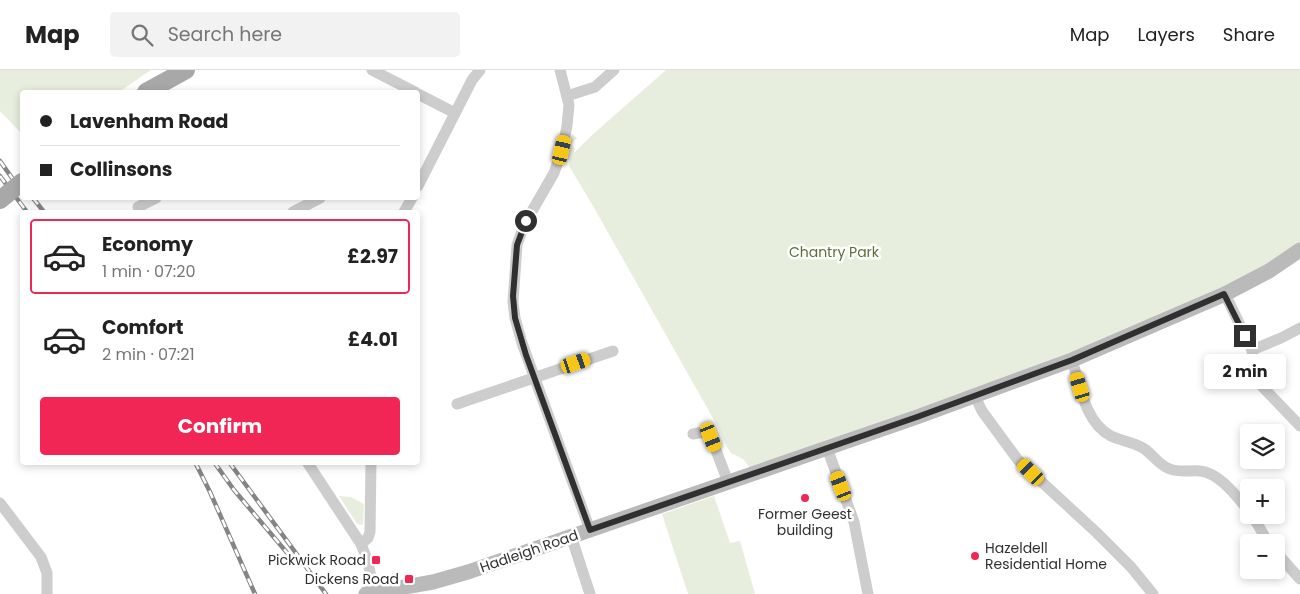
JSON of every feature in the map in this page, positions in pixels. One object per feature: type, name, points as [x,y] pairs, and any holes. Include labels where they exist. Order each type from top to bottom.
[{"type":"main road","points":[[150,90],[186,70]]},
{"type":"main road","points":[[0,200],[20,184]]},
{"type":"street","points":[[372,70],[410,90]]},
{"type":"street","points":[[420,182],[472,80],[480,70]]},
{"type":"street","points":[[560,70],[567,96],[568,120],[561,155],[554,173],[524,225],[517,245],[514,310],[522,343],[534,378],[590,530]]},
{"type":"street","points":[[567,96],[595,87],[614,70]]},
{"type":"street","points":[[420,95],[455,114]]},
{"type":"street","points":[[137,206],[151,200]]},
{"type":"street","points":[[296,210],[316,200]]},
{"type":"street","name":"Hadleigh Road","points":[[370,593],[452,578],[975,396],[1072,360],[1224,294],[1270,271],[1300,250]]},
{"type":"street","points":[[1224,294],[1252,350],[1257,380],[1300,426]]},
{"type":"street","points":[[1252,350],[1300,328]]},
{"type":"street","points":[[457,404],[613,351]]},
{"type":"street","points":[[1072,360],[1084,400],[1097,425],[1111,436],[1141,447],[1164,467],[1174,470],[1203,471],[1214,476],[1240,502]]},
{"type":"street","points":[[975,396],[982,411],[1018,460],[1097,533],[1131,567],[1154,594]]},
{"type":"street","points":[[693,434],[704,432],[711,437],[728,482]]},
{"type":"street","points":[[827,448],[854,522],[868,594]]},
{"type":"street","points":[[309,465],[361,544],[368,562],[370,593]]},
{"type":"street","points":[[361,544],[367,540],[370,532],[371,465]]},
{"type":"street","points":[[0,503],[42,557],[47,574],[46,594]]},
{"type":"street","points":[[571,536],[590,594]]},
{"type":"street","points":[[1285,562],[1300,579]]},
{"type":"green space","points":[[0,70],[151,70],[122,90],[20,90],[20,132],[0,111]]},
{"type":"green space","name":"Chantry Park","points":[[666,70],[1300,70],[1300,243],[1269,271],[1072,360],[754,473],[743,459],[731,453],[727,447],[718,427],[569,166],[570,161],[566,158],[572,134],[577,138],[571,144],[575,149],[574,153]]},
{"type":"green space","points":[[339,496],[351,497],[364,504],[363,525],[357,524]]},
{"type":"green space","points":[[714,496],[730,543],[740,541],[755,594],[688,594],[662,514]]},
{"type":"railway","points":[[0,161],[20,189]]},
{"type":"railway","points":[[0,176],[26,210]]},
{"type":"railway","points":[[35,200],[42,210]]},
{"type":"railway","points":[[196,465],[255,594]]},
{"type":"railway","points":[[216,465],[234,490],[294,561]]},
{"type":"railway","points":[[231,465],[326,594]]},
{"type":"place","name":"Former Geest building","points":[[805,498]]},
{"type":"place","name":"Hazeldell Residential Home","points":[[975,556]]},
{"type":"place","name":"Pickwick Road","points":[[376,560]]},
{"type":"place","name":"Dickens Road","points":[[409,579]]},
{"type":"route","points":[[526,221],[517,245],[513,296],[515,318],[534,378],[590,530],[917,417],[1072,360],[1224,294],[1245,336]]}]
